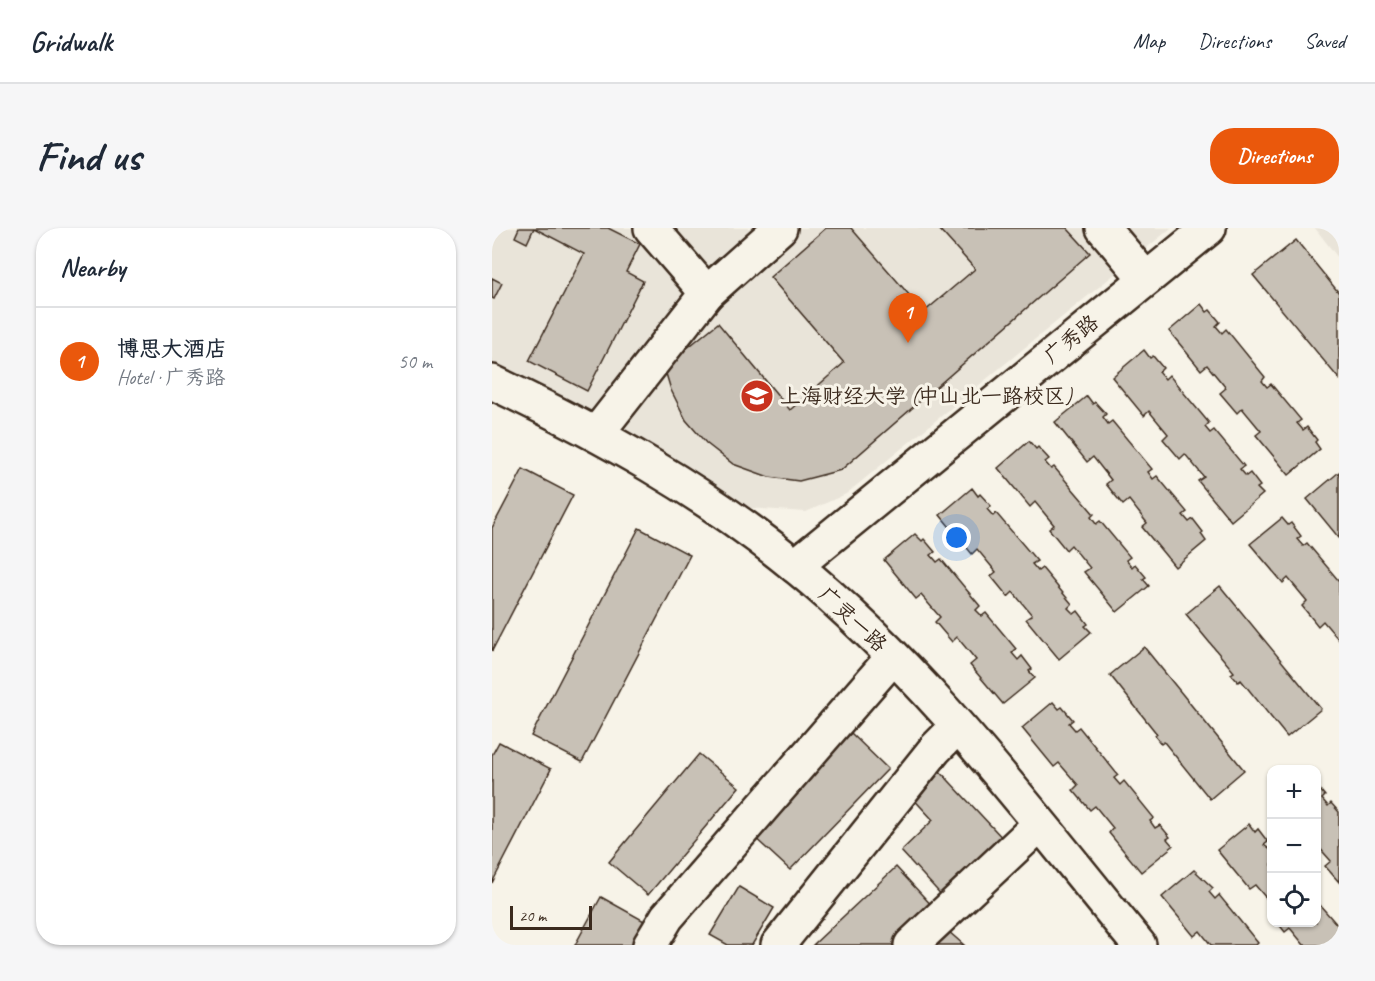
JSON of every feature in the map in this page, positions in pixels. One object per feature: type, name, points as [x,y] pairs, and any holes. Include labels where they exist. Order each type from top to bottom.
[{"type":"street","points":[[651,228],[707,293]]},
{"type":"street","points":[[597,433],[707,293],[780,228]]},
{"type":"street","points":[[1103,228],[1146,279]]},
{"type":"street","name":"广秀路","points":[[795,566],[1209,228]]},
{"type":"street","name":"广灵一路","points":[[492,382],[597,433],[707,500],[795,566],[842,606],[893,657],[957,727],[1139,945]]},
{"type":"street","points":[[650,945],[667,917],[893,657]]},
{"type":"street","points":[[778,945],[935,749],[957,727]]},
{"type":"street","points":[[911,945],[1039,825]]},
{"type":"shaded area","name":"上海财经大学 (中山北一路校区)","points":[[492,228],[1171,228],[846,494],[806,512],[733,507],[492,368]]},
{"type":"shaded area","points":[[1315,228],[1339,228],[1339,259]]},
{"type":"building","points":[[519,228],[534,228],[527,243],[515,237]]},
{"type":"building","points":[[534,228],[608,228],[640,244],[626,272],[643,281],[587,391],[529,361],[584,254]]},
{"type":"building","points":[[826,228],[851,228],[924,312],[975,269],[938,228],[1067,228],[1090,253],[841,470],[799,481],[769,477],[733,464],[706,443],[686,420],[671,390],[664,367],[718,323],[790,410],[844,363],[770,277]]},
{"type":"building","points":[[1296,240],[1339,293],[1339,379],[1253,275]]},
{"type":"building","points":[[492,278],[502,283],[494,299],[492,298]]},
{"type":"building","points":[[1201,304],[1207,312],[1210,310],[1220,322],[1216,326],[1222,333],[1226,329],[1265,377],[1262,381],[1267,387],[1271,384],[1301,420],[1297,423],[1303,430],[1307,427],[1317,440],[1315,442],[1320,449],[1289,475],[1256,435],[1261,431],[1242,408],[1237,413],[1220,393],[1226,388],[1207,365],[1201,370],[1169,331]]},
{"type":"building","points":[[1144,350],[1150,358],[1153,356],[1163,368],[1159,372],[1165,379],[1169,375],[1209,423],[1205,427],[1210,433],[1214,430],[1244,466],[1240,469],[1246,476],[1250,473],[1260,486],[1257,488],[1263,494],[1231,521],[1198,481],[1204,477],[1185,454],[1180,459],[1163,439],[1168,434],[1149,411],[1144,416],[1112,377]]},
{"type":"building","points":[[1087,396],[1106,414],[1103,417],[1108,424],[1112,421],[1152,469],[1148,472],[1153,479],[1157,476],[1187,512],[1183,515],[1189,522],[1193,519],[1203,532],[1201,534],[1206,541],[1175,567],[1142,527],[1147,523],[1129,500],[1123,505],[1106,484],[1111,480],[1093,457],[1087,462],[1055,422]]},
{"type":"building","points":[[1029,441],[1049,459],[1045,462],[1051,469],[1054,467],[1094,514],[1091,517],[1096,524],[1100,521],[1130,557],[1126,560],[1132,567],[1135,564],[1146,577],[1143,579],[1149,586],[1117,612],[1084,572],[1090,568],[1071,545],[1066,550],[1049,529],[1054,525],[1035,502],[1030,507],[998,468]]},
{"type":"building","points":[[523,469],[573,495],[492,651],[492,528]]},
{"type":"building","points":[[1339,472],[1339,538],[1307,499]]},
{"type":"building","points":[[972,488],[991,506],[987,509],[993,516],[996,513],[1037,561],[1032,564],[1038,571],[1042,568],[1072,604],[1068,608],[1074,614],[1078,611],[1088,624],[1085,626],[1091,632],[1059,659],[1026,619],[1032,615],[1013,592],[1008,597],[991,576],[996,572],[977,549],[972,554],[940,515]]},
{"type":"building","points":[[1282,518],[1288,525],[1291,523],[1301,536],[1297,539],[1303,546],[1307,543],[1339,581],[1339,640],[1323,621],[1318,626],[1302,606],[1307,601],[1288,578],[1283,583],[1250,544]]},
{"type":"building","points":[[639,528],[690,555],[582,762],[531,736]]},
{"type":"building","points":[[915,534],[922,541],[924,539],[935,552],[931,555],[937,562],[941,559],[980,606],[976,610],[982,616],[986,613],[1016,649],[1012,653],[1018,660],[1022,656],[1032,669],[1029,671],[1035,678],[1003,704],[970,665],[976,660],[957,637],[952,642],[935,622],[940,617],[921,595],[916,599],[884,560]]},
{"type":"building","points":[[1220,586],[1321,709],[1287,737],[1241,680],[1238,682],[1231,674],[1234,672],[1186,614]]},
{"type":"building","points":[[1144,647],[1244,770],[1210,799],[1164,742],[1161,744],[1155,736],[1157,734],[1110,675]]},
{"type":"building","points":[[1053,702],[1059,709],[1062,707],[1073,720],[1069,723],[1075,730],[1079,727],[1118,775],[1114,778],[1120,785],[1124,781],[1154,818],[1150,821],[1155,828],[1160,825],[1170,837],[1167,839],[1173,846],[1141,872],[1109,833],[1113,828],[1095,806],[1090,810],[1073,790],[1078,785],[1059,763],[1054,767],[1022,728]]},
{"type":"building","points":[[851,733],[888,769],[790,870],[752,835]]},
{"type":"building","points":[[499,742],[551,769],[492,883],[492,755]]},
{"type":"building","points":[[699,754],[739,787],[648,895],[609,862]]},
{"type":"building","points":[[936,767],[1007,843],[946,900],[901,851],[933,820],[908,793]]},
{"type":"building","points":[[1321,791],[1325,796],[1322,799],[1328,806],[1331,803],[1339,812],[1339,882],[1325,866],[1331,861],[1321,850]]},
{"type":"building","points":[[1249,824],[1255,832],[1258,829],[1267,841],[1264,845],[1267,847],[1267,899],[1255,885],[1249,889],[1217,850]]},
{"type":"building","points":[[896,867],[936,910],[898,945],[813,945]]},
{"type":"building","points":[[1194,870],[1213,888],[1209,892],[1215,899],[1219,895],[1258,943],[1256,945],[1211,945],[1200,931],[1194,936],[1162,897]]},
{"type":"building","points":[[739,887],[774,908],[752,945],[728,945],[710,935]]},
{"type":"building","points":[[601,897],[646,922],[633,945],[575,945]]},
{"type":"building","points":[[1321,906],[1339,927],[1339,945],[1304,945],[1290,928],[1285,932],[1281,927],[1321,927]]},
{"type":"building","points":[[948,931],[964,945],[937,945]]},
{"type":"place","name":"博思大酒店","points":[[908,343]]},
{"type":"place","name":"上海财经大学 (中山北一路校区)","points":[[757,396]]}]
